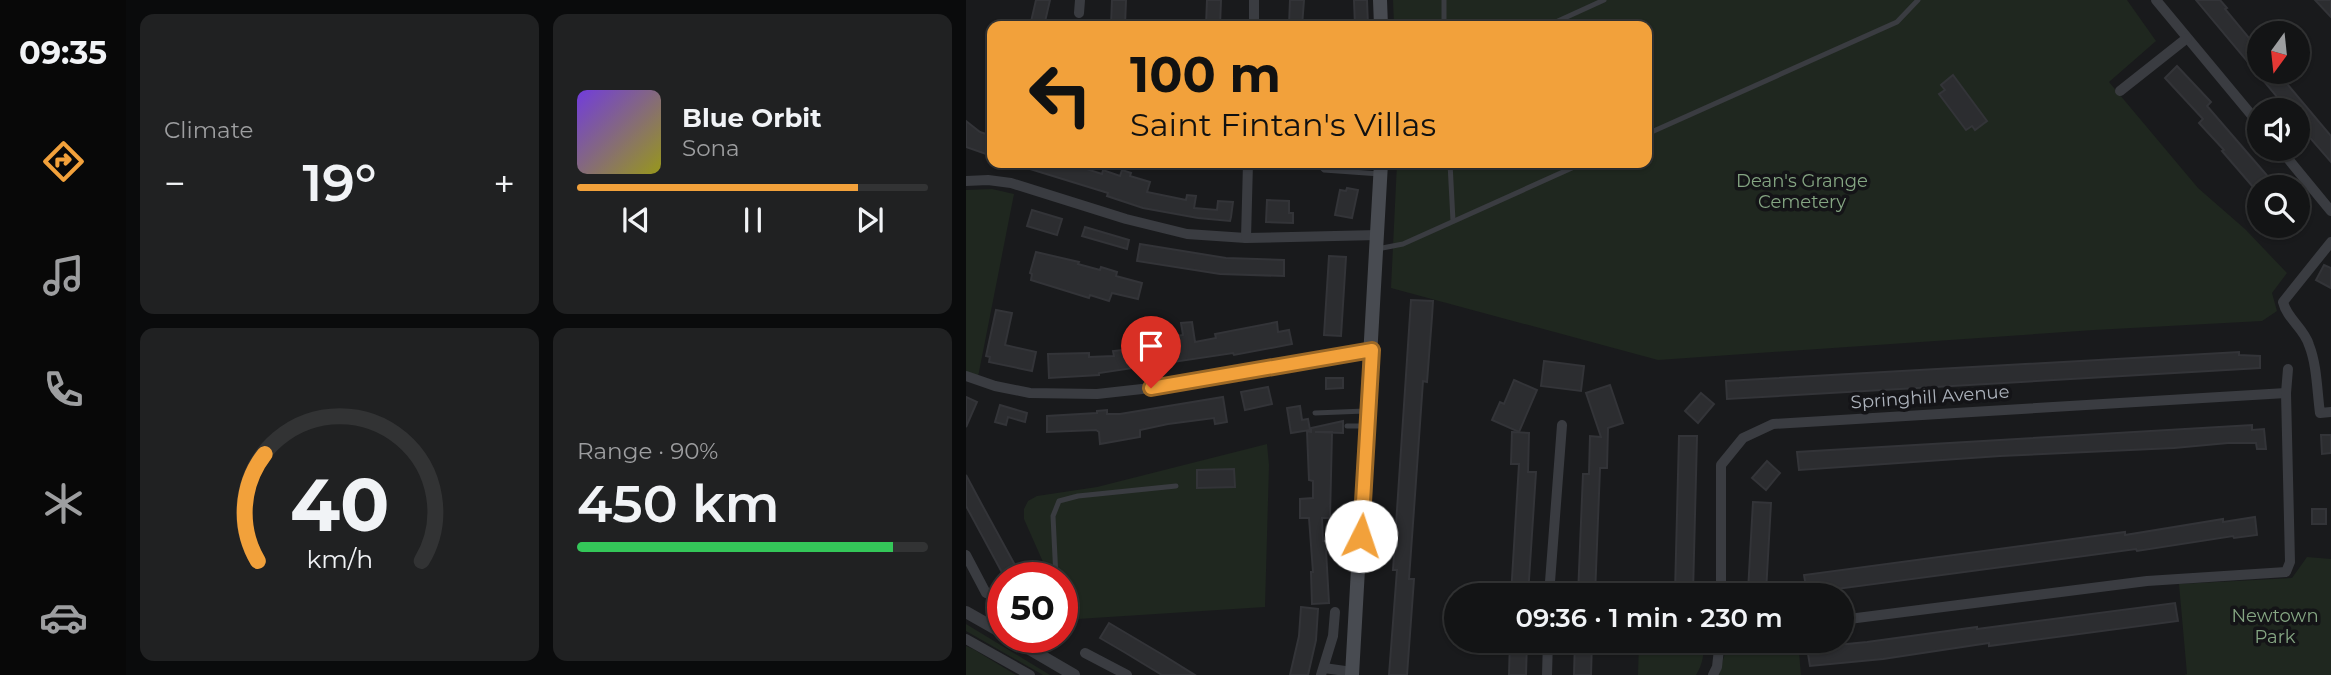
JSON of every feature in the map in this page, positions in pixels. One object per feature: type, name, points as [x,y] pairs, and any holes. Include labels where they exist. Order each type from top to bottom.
[{"type":"main road","points":[[1380,0],[1381,21]]},
{"type":"main road","points":[[1352,674],[1381,169]]},
{"type":"street","points":[[1079,13],[1080,0]]},
{"type":"street","points":[[1254,0],[1254,21]]},
{"type":"street","points":[[2156,0],[2247,110]]},
{"type":"street","points":[[2120,91],[2187,38]]},
{"type":"street","points":[[2290,161],[2331,211]]},
{"type":"street","points":[[1245,238],[1248,168]]},
{"type":"street","points":[[966,181],[1011,183],[1126,219],[1187,234],[1378,242]]},
{"type":"street","points":[[2331,242],[2283,302],[2310,347],[2320,413],[2331,412]]},
{"type":"street","points":[[966,376],[995,386],[1030,393],[1097,394],[1151,388],[1372,350]]},
{"type":"street","points":[[1854,618],[2147,581],[2286,572],[2290,562],[2286,393],[2288,369]]},
{"type":"street","name":"Springhill Avenue","points":[[1721,583],[1721,465],[1743,438],[1773,424],[2286,393]]},
{"type":"street","points":[[1550,583],[1562,425]]},
{"type":"street","points":[[966,555],[986,593]]},
{"type":"street","points":[[966,612],[987,624]]},
{"type":"street","points":[[1335,612],[1333,636],[1323,671],[1352,674]]},
{"type":"street","points":[[966,639],[1030,675]]},
{"type":"street","points":[[1043,653],[1074,675]]},
{"type":"street","points":[[1085,653],[1127,675]]},
{"type":"street","points":[[1547,675],[1548,653]]},
{"type":"street","points":[[1713,675],[1719,653]]},
{"type":"lane","points":[[1444,0],[1444,21]]},
{"type":"lane","points":[[1559,21],[1604,0]]},
{"type":"lane","points":[[1652,132],[1897,22],[1918,0]]},
{"type":"lane","points":[[1322,168],[1381,169]]},
{"type":"lane","points":[[1450,168],[1453,221]]},
{"type":"lane","points":[[1378,242],[1403,244],[1572,168]]},
{"type":"lane","points":[[1315,413],[1368,410]]},
{"type":"lane","points":[[1348,426],[1367,426]]},
{"type":"lane","points":[[1055,562],[1053,516],[1059,501],[1078,496],[1177,486]]},
{"type":"green space","name":"Dean's Grange Cemetery","points":[[1393,0],[2127,0],[2156,41],[2109,82],[2198,188],[2245,229],[2247,238],[2254,238],[2287,273],[2272,293],[2277,311],[2262,321],[1658,360],[1391,288],[1397,168],[1652,168],[1652,21],[1394,21]]},
{"type":"green space","points":[[992,189],[1014,194],[978,377],[966,372],[966,190]]},
{"type":"green space","points":[[1267,444],[1269,465],[1265,607],[1078,619],[1078,562],[1043,562],[1024,519],[1024,509],[1028,501],[1037,496],[1097,487]]},
{"type":"green space","name":"Newtown Park","points":[[2307,557],[2331,559],[2331,675],[2184,675],[2187,674],[2179,584],[2292,578]]},
{"type":"green space","points":[[966,624],[987,637],[987,643],[966,631]]},
{"type":"green space","points":[[966,646],[973,649],[1016,675],[966,675]]},
{"type":"green space","points":[[1004,653],[1014,653],[1050,675],[1043,675]]},
{"type":"green space","points":[[1639,653],[1703,653],[1696,675],[1638,675]]},
{"type":"green space","points":[[1725,653],[1799,653],[1801,675],[1719,675]]},
{"type":"building","points":[[1036,0],[1050,0],[1045,21],[1031,21]]},
{"type":"building","points":[[1112,0],[1126,0],[1125,21],[1111,21]]},
{"type":"building","points":[[1207,0],[1221,0],[1220,21],[1206,21]]},
{"type":"building","points":[[1290,0],[1304,0],[1302,21],[1289,21]]},
{"type":"building","points":[[1354,0],[1367,0],[1368,21],[1355,21]]},
{"type":"building","points":[[2196,0],[2220,0],[2227,8],[2225,9],[2247,36],[2247,61]]},
{"type":"building","points":[[2315,0],[2331,0],[2331,17]]},
{"type":"building","points":[[2177,66],[2211,102],[2207,106],[2247,152],[2247,161],[2255,161],[2267,175],[2247,175],[2247,180],[2199,123],[2203,119],[2165,78]]},
{"type":"building","points":[[1953,75],[1987,121],[1975,130],[1972,126],[1966,130],[1939,94],[1945,90],[1941,85]]},
{"type":"building","points":[[2266,84],[2287,84],[2299,98],[2278,98]]},
{"type":"building","points":[[2310,111],[2331,136],[2331,162],[2310,138]]},
{"type":"building","points":[[966,121],[987,134],[987,154],[966,147]]},
{"type":"building","points":[[1027,168],[1083,168],[1102,174],[1103,170],[1120,176],[1122,170],[1131,173],[1130,176],[1150,182],[1147,192],[1186,200],[1187,195],[1196,196],[1194,208],[1217,210],[1218,201],[1233,202],[1230,221],[1143,208],[1107,196],[1108,193]]},
{"type":"building","points":[[1347,188],[1358,190],[1352,218],[1335,215],[1340,190],[1346,191]]},
{"type":"building","points":[[1267,200],[1289,201],[1289,213],[1293,213],[1293,223],[1266,222]]},
{"type":"building","points":[[1032,210],[1062,219],[1057,235],[1027,226]]},
{"type":"building","points":[[1085,227],[1129,240],[1127,249],[1082,236]]},
{"type":"building","points":[[1140,244],[1226,258],[1284,260],[1284,276],[1220,274],[1137,261]]},
{"type":"building","points":[[1036,252],[1100,270],[1101,267],[1117,272],[1116,276],[1142,283],[1138,299],[1112,293],[1109,301],[1090,295],[1089,298],[1031,280],[1030,273]]},
{"type":"building","points":[[1329,256],[1346,257],[1341,336],[1324,335]]},
{"type":"building","points":[[2324,265],[2331,268],[2331,288],[2316,280]]},
{"type":"building","points":[[1411,300],[1433,301],[1427,382],[1423,381],[1409,579],[1414,579],[1407,675],[1389,675],[1397,570],[1393,570]]},
{"type":"building","points":[[996,310],[1012,313],[1005,345],[1036,352],[1032,371],[989,362],[990,357],[986,356]]},
{"type":"building","points":[[1192,322],[1195,342],[1216,338],[1215,334],[1277,322],[1278,332],[1289,330],[1292,344],[1099,375],[1049,378],[1048,354],[1089,353],[1089,357],[1114,356],[1113,351],[1149,347],[1148,340],[1183,335],[1181,323]]},
{"type":"building","points":[[2239,352],[2239,355],[2260,356],[2260,368],[1727,399],[1726,381]]},
{"type":"building","points":[[1544,361],[1584,366],[1581,391],[1541,386]]},
{"type":"building","points":[[1326,378],[1343,378],[1343,388],[1326,389]]},
{"type":"building","points":[[1514,380],[1537,390],[1519,432],[1492,420],[1500,402],[1504,404]]},
{"type":"building","points":[[1610,385],[1623,423],[1608,428],[1607,468],[1600,468],[1595,583],[1578,583],[1583,474],[1589,474],[1590,436],[1601,437],[1586,393]]},
{"type":"building","points":[[1268,387],[1272,404],[1245,410],[1241,392]]},
{"type":"building","points":[[1701,393],[1714,404],[1698,423],[1685,411]]},
{"type":"building","points":[[966,397],[977,402],[966,427]]},
{"type":"building","points":[[1223,397],[1227,422],[1215,424],[1214,418],[1168,424],[1140,430],[1140,437],[1100,444],[1099,432],[1096,430],[1047,432],[1047,416],[1107,410],[1107,414],[1120,414]]},
{"type":"building","points":[[1000,405],[1027,413],[1025,422],[1008,417],[1006,425],[995,422]]},
{"type":"building","points":[[1300,406],[1302,420],[1308,419],[1310,430],[1291,433],[1287,408]]},
{"type":"building","points":[[1343,421],[1343,433],[1332,433],[1330,518],[1322,518],[1323,541],[1329,541],[1329,550],[1326,550],[1329,603],[1312,604],[1313,572],[1309,518],[1300,518],[1300,499],[1313,498],[1313,481],[1309,480],[1307,431]]},
{"type":"building","points":[[2252,425],[2252,430],[2264,429],[2266,449],[2257,449],[2256,443],[2228,443],[1799,470],[1797,452]]},
{"type":"building","points":[[1512,432],[1529,433],[1528,472],[1536,472],[1529,583],[1512,583],[1519,464],[1511,464]]},
{"type":"building","points":[[2321,435],[2331,435],[2331,453],[2322,454]]},
{"type":"building","points":[[1679,436],[1697,436],[1693,583],[1675,583]]},
{"type":"building","points":[[1767,461],[1780,473],[1766,490],[1752,478]]},
{"type":"building","points":[[1234,469],[1235,487],[1197,488],[1197,470]]},
{"type":"building","points":[[966,475],[1013,562],[996,562],[966,506]]},
{"type":"building","points":[[1753,502],[1771,503],[1767,583],[1748,583]]},
{"type":"building","points":[[2312,509],[2326,509],[2326,524],[2312,524]]},
{"type":"building","points":[[2255,517],[2257,535],[1854,587],[1854,583],[1805,583],[1804,575],[2125,532],[2125,535],[2223,519],[2223,522]]},
{"type":"building","points":[[2175,603],[2178,621],[1810,666],[1808,653],[1854,653],[1854,643]]},
{"type":"building","points":[[1301,607],[1318,609],[1316,640],[1308,675],[1290,675],[1299,636]]},
{"type":"building","points":[[1109,623],[1195,675],[1162,675],[1100,638]]},
{"type":"building","points":[[1510,653],[1527,653],[1526,675],[1509,675]]},
{"type":"building","points":[[1575,653],[1592,653],[1591,675],[1574,675]]},
{"type":"route","points":[[1151,388],[1372,350],[1361,536]]}]
